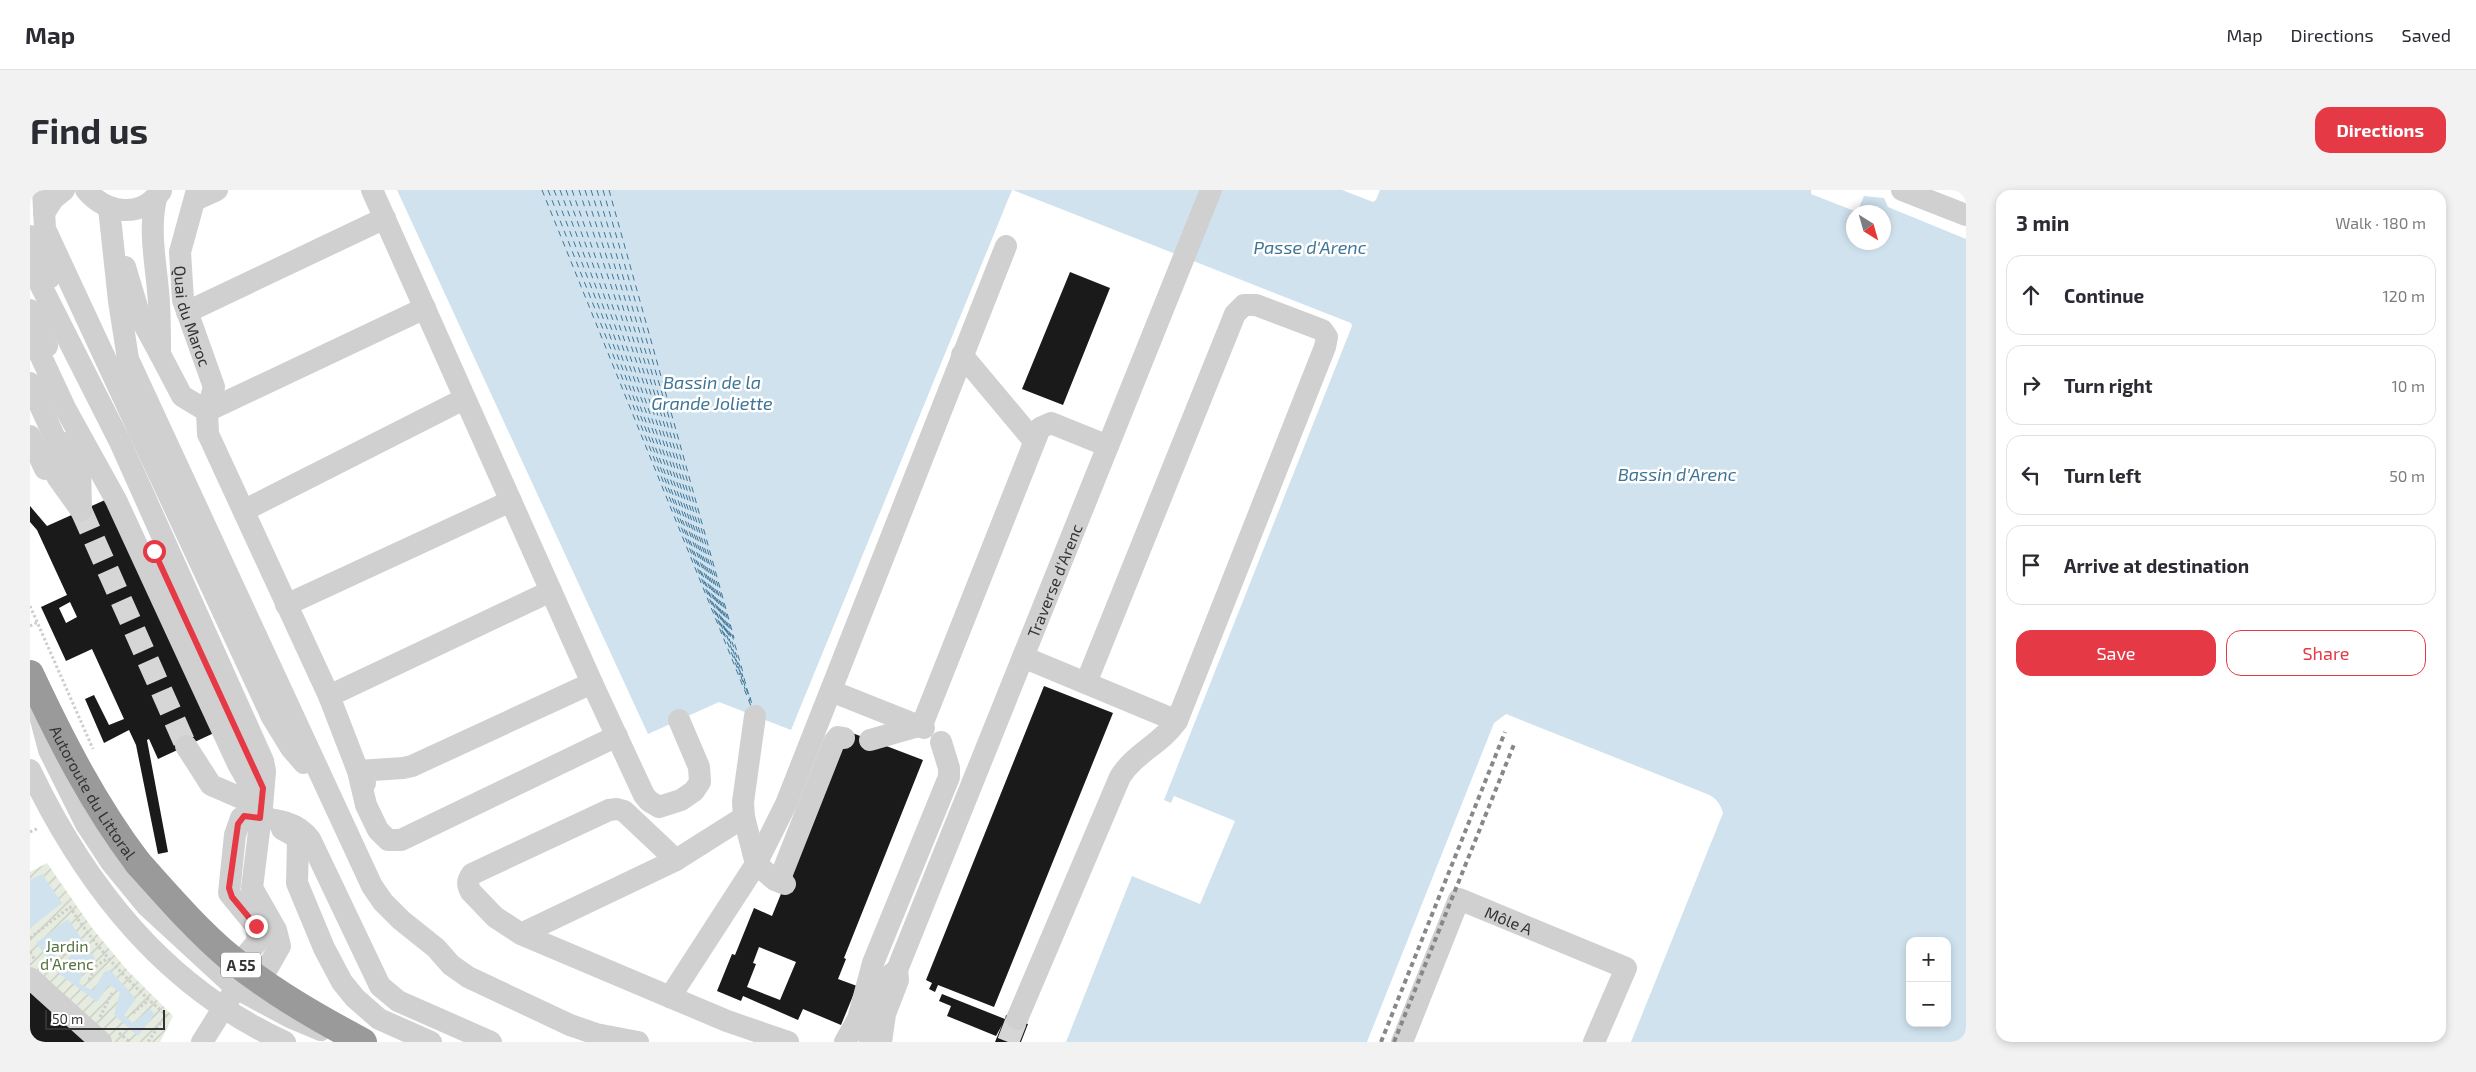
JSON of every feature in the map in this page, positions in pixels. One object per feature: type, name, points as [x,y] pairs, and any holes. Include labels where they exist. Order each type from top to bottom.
[{"type":"highway","name":"Autoroute du Littoral","points":[[30,674],[60,736],[113,831],[138,863],[184,915],[229,956],[272,988],[329,1024],[363,1042]]},
{"type":"street","points":[[43,190],[45,229],[272,716],[291,748],[317,778],[330,799]]},
{"type":"street","points":[[44,213],[53,198],[64,190]]},
{"type":"street","points":[[86,190],[96,201],[109,208],[121,211],[134,210],[146,205],[159,194]]},
{"type":"street","points":[[196,195],[218,190]]},
{"type":"street","points":[[372,190],[616,736],[644,795],[649,801],[662,807],[691,794],[700,782],[699,767],[679,720]]},
{"type":"street","name":"Traverse d'Arenc","points":[[882,1042],[886,1014],[898,980],[897,970],[1210,190]]},
{"type":"street","points":[[1902,190],[1966,215]]},
{"type":"street","points":[[159,194],[152,215],[151,238],[159,302],[160,354]]},
{"type":"street","name":"Quai du Maroc","points":[[196,195],[180,252],[183,300],[214,386],[206,411]]},
{"type":"street","points":[[109,208],[140,317],[182,396],[206,411]]},
{"type":"street","points":[[109,208],[118,301],[128,359],[365,874],[383,902],[436,948],[451,965],[468,977],[598,1039],[638,1042]]},
{"type":"street","points":[[188,312],[385,218]]},
{"type":"street","points":[[30,236],[66,316],[96,397]]},
{"type":"street","points":[[670,997],[756,864],[786,804],[1006,246]]},
{"type":"street","points":[[30,250],[96,397]]},
{"type":"street","points":[[30,264],[120,442],[264,761],[265,771],[261,810]]},
{"type":"street","points":[[30,282],[72,374],[94,414],[261,810]]},
{"type":"street","points":[[30,296],[65,370],[118,472]]},
{"type":"street","points":[[1017,1019],[1120,777],[1136,756],[1166,734],[1177,721],[1325,347],[1327,341],[1325,334],[1316,328],[1256,305],[1244,305],[1235,314],[1086,683]]},
{"type":"street","points":[[206,411],[425,308]]},
{"type":"street","points":[[30,310],[68,392],[118,472]]},
{"type":"street","points":[[30,333],[64,408],[116,500],[261,810],[298,841],[296,877],[298,888],[324,948],[347,989],[379,1019],[431,1042]]},
{"type":"street","points":[[30,350],[80,465],[81,510]]},
{"type":"street","points":[[962,356],[1034,441]]},
{"type":"street","points":[[30,367],[75,465],[81,510]]},
{"type":"street","points":[[30,383],[72,475],[81,510]]},
{"type":"street","points":[[245,510],[464,399]]},
{"type":"street","points":[[30,401],[81,510]]},
{"type":"street","points":[[206,411],[208,434],[245,510],[286,605],[329,696],[358,771],[366,805],[382,835],[394,842],[616,736]]},
{"type":"street","points":[[30,420],[58,478],[81,510]]},
{"type":"street","points":[[922,725],[1040,428],[1051,423],[1108,446]]},
{"type":"street","points":[[30,436],[49,477],[81,510]]},
{"type":"street","points":[[286,605],[511,501]]},
{"type":"street","points":[[329,696],[551,591]]},
{"type":"street","points":[[1024,657],[1177,721]]},
{"type":"street","points":[[358,771],[412,766],[592,683]]},
{"type":"street","points":[[831,691],[922,725],[976,772]]},
{"type":"street","points":[[30,694],[44,728],[50,750],[86,824],[111,862],[160,920],[182,936],[236,988],[290,1017],[350,1042]]},
{"type":"street","points":[[755,716],[743,802],[744,817],[756,864],[782,882],[834,742],[838,737],[844,738]]},
{"type":"street","points":[[870,740],[922,725]]},
{"type":"street","points":[[845,1042],[858,1019],[873,963],[949,777],[949,768],[941,742]]},
{"type":"street","points":[[186,746],[211,785],[305,832],[380,986],[398,1001],[491,1042]]},
{"type":"street","points":[[30,770],[72,850],[114,906],[163,960],[222,1008],[285,1042]]},
{"type":"street","points":[[358,771],[384,817]]},
{"type":"street","points":[[676,860],[624,811],[616,809],[472,874],[468,880],[468,886],[471,892],[495,918],[521,934],[727,1021],[788,1042]]},
{"type":"street","points":[[202,1042],[236,988],[248,953],[258,941],[258,929],[229,893],[235,835],[238,824],[244,816],[261,810]]},
{"type":"street","points":[[521,934],[676,860],[744,817]]},
{"type":"street","name":"Môle A","points":[[1402,1042],[1459,899],[1626,968],[1594,1042]]},
{"type":"street","name":"Traverse d'Arenc","points":[[861,1042],[889,976],[897,970]]},
{"type":"street","points":[[33,981],[96,1038]]},
{"type":"street","points":[[884,990],[886,1014]]},
{"type":"path","points":[[30,606],[94,752]]},
{"type":"path","points":[[30,626],[38,622]]},
{"type":"path","points":[[30,832],[40,828]]},
{"type":"path","points":[[30,938],[70,907],[85,931],[108,958],[166,1015],[148,1042]]},
{"type":"path","points":[[33,981],[71,946]]},
{"type":"path","points":[[89,980],[95,967],[108,958]]},
{"type":"path","points":[[96,1038],[112,993]]},
{"type":"path","points":[[133,1013],[149,1000]]},
{"type":"green space","name":"Jardin d’Arenc","points":[[47,863],[92,928],[128,971],[173,1016],[160,1042],[111,1042],[30,970],[30,872]]},
{"type":"water","name":"Bassin de la Grande Joliette","points":[[397,190],[1012,190],[791,730],[719,702],[648,734]]},
{"type":"water","name":"Bassin d'Arenc","points":[[1013,190],[1342,190],[1373,202],[1376,200],[1380,190],[1811,190],[1811,194],[1846,208],[1846,250],[1891,250],[1891,208],[1966,239],[1966,1032],[1962,1042],[1631,1042],[1723,813],[1722,810],[1716,799],[1707,794],[1506,714],[1494,723],[1367,1042],[1066,1042],[1132,876],[1200,904],[1235,821],[1174,796],[1171,803],[1164,800],[1352,326],[1351,323]]},
{"type":"water","name":"Bassin d'Arenc","points":[[1864,196],[1884,198],[1887,205],[1860,205]]},
{"type":"water","points":[[42,874],[62,903],[30,928],[30,880]]},
{"type":"water","points":[[68,919],[95,958],[87,964],[79,983],[93,991],[104,972],[110,970],[136,999],[124,1015],[133,1023],[150,1009],[155,1014],[138,1036],[114,1015],[120,992],[109,985],[97,1002],[57,972],[78,946],[71,938],[50,961],[36,943]]},
{"type":"building","points":[[1070,272],[1110,288],[1063,405],[1022,389]]},
{"type":"building","points":[[105,500],[214,733],[158,759],[149,739],[147,740],[168,852],[158,854],[136,745],[129,730],[104,743],[85,699],[94,695],[109,725],[124,719],[92,649],[66,661],[41,607],[67,595],[37,530],[30,522],[30,506],[47,526]],"holes":[[[70,602],[77,617],[66,623],[59,608]]]},
{"type":"building","points":[[1044,686],[1113,713],[994,1007],[938,985],[935,992],[929,989],[932,983],[926,980]]},
{"type":"building","points":[[847,731],[923,760],[844,958],[846,959],[838,979],[857,986],[841,1025],[803,1009],[798,1020],[743,996],[741,1001],[717,991],[732,954],[735,955],[754,908],[772,916]],"holes":[[[759,947],[796,962],[780,1000],[747,987],[756,964],[753,963]]]},
{"type":"building","points":[[30,987],[93,1042],[30,1042]]},
{"type":"building","points":[[942,994],[1005,1019],[1006,1015],[1028,1024],[1021,1042],[995,1042],[1002,1025],[996,1036],[947,1016],[951,1006],[939,1001]]},
{"type":"ferry route","points":[[542,190],[751,706]]},
{"type":"ferry route","points":[[548,190],[725,638]]},
{"type":"ferry route","points":[[554,190],[740,675]]},
{"type":"ferry route","points":[[560,190],[725,635]]},
{"type":"ferry route","points":[[566,190],[741,675]]},
{"type":"ferry route","points":[[572,190],[728,637]]},
{"type":"ferry route","points":[[579,190],[745,686]]},
{"type":"ferry route","points":[[585,190],[729,636]]},
{"type":"ferry route","points":[[591,190],[743,677]]},
{"type":"ferry route","points":[[597,190],[731,636]]},
{"type":"ferry route","points":[[603,190],[744,676]]},
{"type":"ferry route","points":[[609,190],[734,638]]},
{"type":"ferry route","points":[[741,676],[745,689]]},
{"type":"ferry route","points":[[744,678],[749,696]]},
{"type":"ferry route","points":[[746,688],[750,701]]},
{"type":"ferry route","points":[[750,697],[752,705]]},
{"type":"tunnel","points":[[81,510],[186,746]]},
{"type":"tunnel","points":[[1008,1042],[1017,1019]]},
{"type":"railway","points":[[1381,1042],[1505,732]]},
{"type":"railway","points":[[1394,1042],[1515,742]]},
{"type":"route","points":[[154,551],[263,788],[260,818],[244,816],[238,824],[229,888],[229,893],[256,926]]},
{"type":"water label","name":"Passe d'Arenc","points":[[1310,247]]}]
